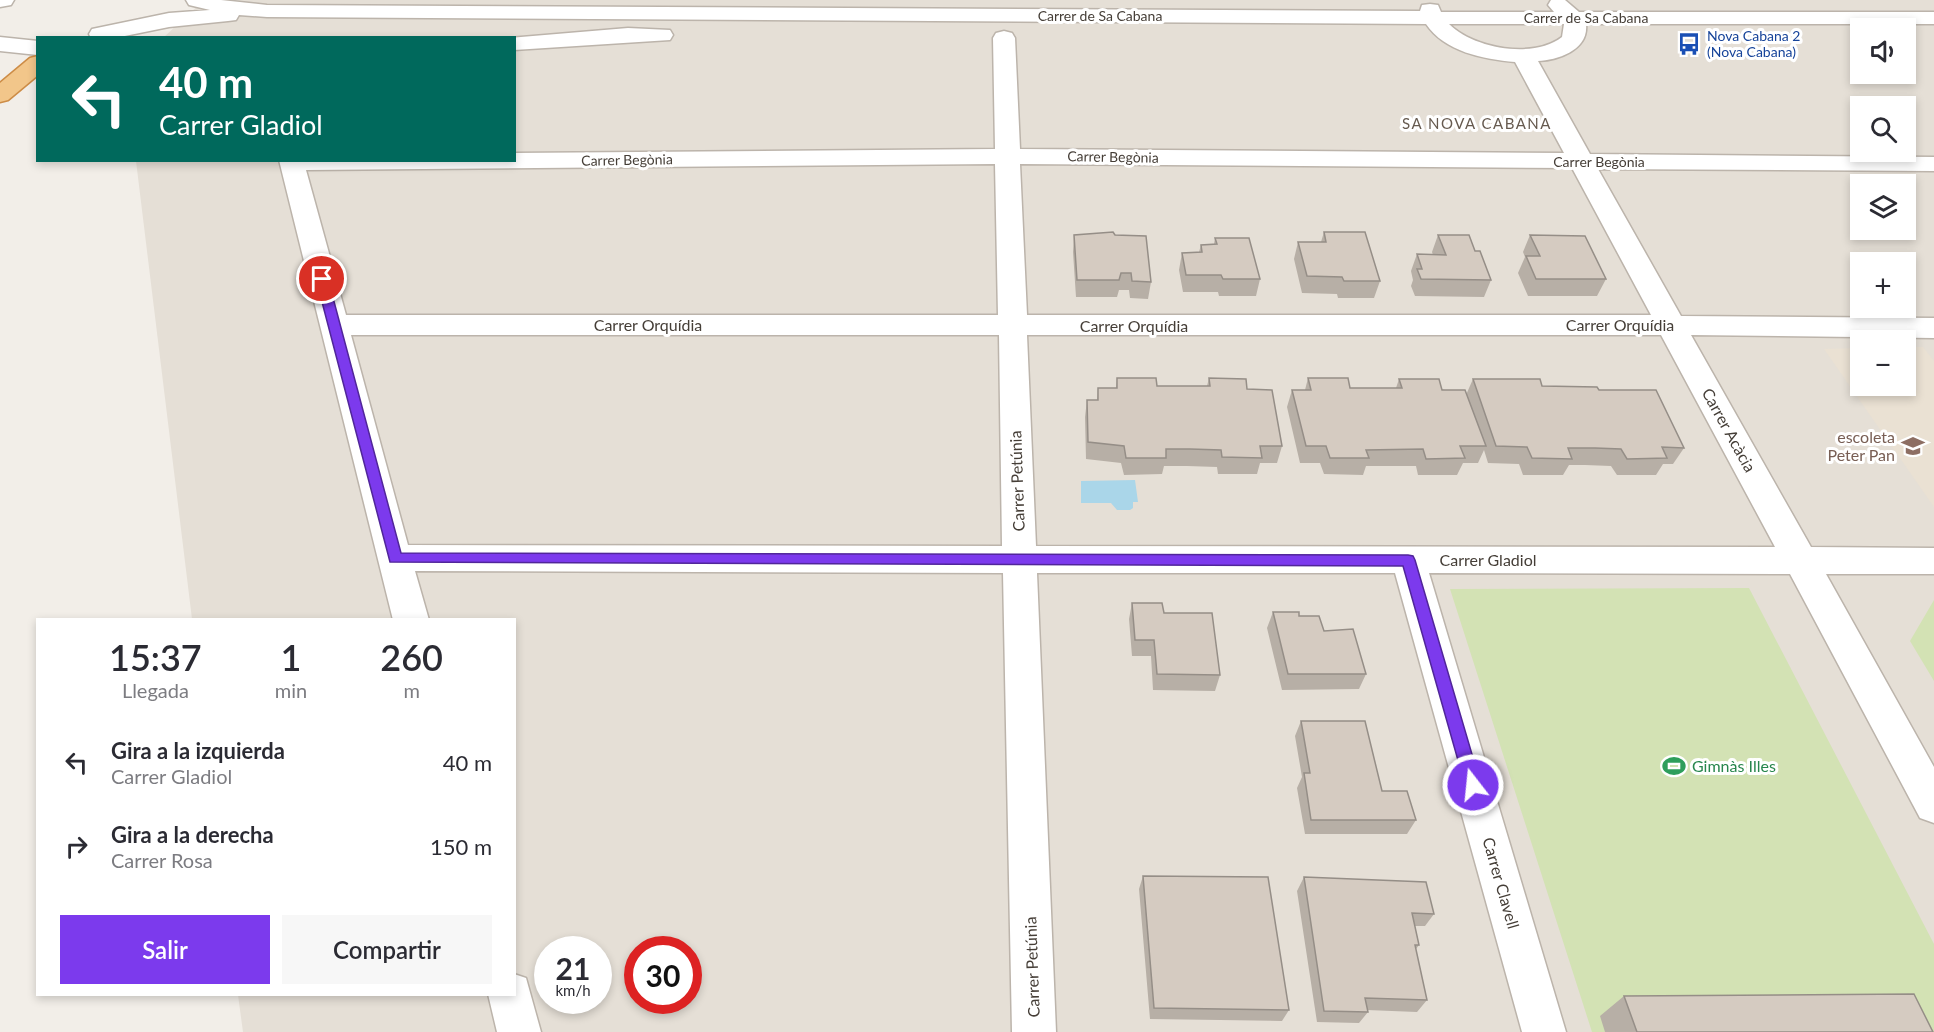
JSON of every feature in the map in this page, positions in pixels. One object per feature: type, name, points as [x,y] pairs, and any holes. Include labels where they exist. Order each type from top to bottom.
[{"type":"highway","points":[[0,95],[36,65]]},
{"type":"street","name":"Carrer de Sa Cabana","points":[[197,0],[223,8],[267,11],[1432,9],[1573,29],[1934,18]]},
{"type":"street","points":[[1551,0],[1564,8],[1573,29],[1597,39]]},
{"type":"street","points":[[94,36],[121,25],[146,3]]},
{"type":"street","points":[[1432,9],[1449,35]]},
{"type":"street","name":"Carrer de Sa Cabana","points":[[94,36],[169,20],[267,11]]},
{"type":"street","points":[[1144,37],[1449,35],[1482,50],[1523,55],[1545,54],[1562,48],[1573,29]]},
{"type":"street","points":[[516,43],[628,34],[686,35]]},
{"type":"street","points":[[980,38],[1027,38]]},
{"type":"street","name":"Carrer Petúnia","points":[[1004,38],[1034,1032]]},
{"type":"street","points":[[1693,39],[1850,38]]},
{"type":"street","points":[[1916,38],[1934,38]]},
{"type":"street","points":[[0,44],[36,48]]},
{"type":"street","name":"Carrer Acàcia","points":[[1523,55],[1934,805]]},
{"type":"street","name":"Carrer Begònia","points":[[516,160],[1008,156],[1934,164]]},
{"type":"street","points":[[291,162],[410,618]]},
{"type":"street","name":"Carrer Orquídia","points":[[334,325],[1671,325],[1934,328]]},
{"type":"street","name":"Carrer Gladiol","points":[[395,558],[1934,561]]},
{"type":"street","name":"Carrer Clavell","points":[[1408,560],[1544,1032]]},
{"type":"street","points":[[510,996],[519,1032]]},
{"type":"shaded area","points":[[204,0],[1934,0],[1934,1032],[243,1032],[238,996],[516,996],[516,618],[192,618],[136,162],[516,162],[516,36],[165,36]]},
{"type":"shaded area","name":"escoleta Peter Pan","points":[[1916,347],[1923,347],[1934,361],[1934,507],[1857,396],[1916,396]]},
{"type":"shaded area","name":"escoleta Peter Pan","points":[[1850,348],[1850,386],[1824,349]]},
{"type":"green space","name":"Gimnàs Illes","points":[[1749,588],[1934,944],[1934,1032],[1592,1032],[1450,589]]},
{"type":"green space","points":[[1934,600],[1934,681],[1910,641]]},
{"type":"water","points":[[1135,480],[1138,502],[1133,502],[1133,508],[1130,510],[1117,510],[1111,503],[1081,503],[1081,481]]},
{"type":"building","points":[[1113,232],[1115,235],[1146,236],[1151,282],[1132,281],[1131,273],[1121,273],[1119,280],[1077,280],[1074,235]]},
{"type":"building","points":[[1324,232],[1365,232],[1380,281],[1344,281],[1342,277],[1307,276],[1298,242],[1326,242]]},
{"type":"building","points":[[1438,235],[1469,235],[1475,251],[1480,251],[1491,280],[1421,279],[1417,269],[1422,269],[1417,254],[1446,255]]},
{"type":"building","points":[[1530,235],[1585,236],[1606,279],[1536,279],[1526,256],[1540,256]]},
{"type":"building","points":[[1215,238],[1249,238],[1260,279],[1223,279],[1221,275],[1186,275],[1182,253],[1202,252],[1201,245],[1217,244]]},
{"type":"building","points":[[1117,378],[1156,378],[1157,386],[1210,386],[1209,378],[1246,379],[1247,389],[1272,390],[1282,446],[1260,446],[1262,458],[1222,457],[1221,450],[1166,449],[1166,458],[1126,458],[1124,446],[1088,442],[1087,400],[1098,400],[1098,388],[1117,388]]},
{"type":"building","points":[[1308,378],[1348,378],[1350,388],[1402,388],[1399,379],[1439,379],[1442,390],[1465,390],[1486,446],[1460,446],[1465,458],[1426,459],[1423,449],[1366,450],[1369,458],[1330,458],[1326,446],[1306,446],[1292,390],[1311,390]]},
{"type":"building","points":[[1473,379],[1540,379],[1542,386],[1597,387],[1599,390],[1656,390],[1684,448],[1662,447],[1667,458],[1627,459],[1621,449],[1568,448],[1572,459],[1532,458],[1527,447],[1496,446]]},
{"type":"building","points":[[1132,603],[1162,603],[1164,613],[1212,613],[1220,675],[1157,674],[1154,640],[1135,640]]},
{"type":"building","points":[[1273,612],[1299,612],[1299,616],[1319,616],[1324,631],[1353,629],[1366,674],[1288,674]]},
{"type":"building","points":[[1301,721],[1365,721],[1382,791],[1407,791],[1416,820],[1311,820],[1304,773],[1310,773]]},
{"type":"building","points":[[1143,876],[1268,877],[1289,1010],[1154,1008]]},
{"type":"building","points":[[1304,877],[1426,882],[1434,914],[1412,913],[1419,945],[1415,945],[1427,1000],[1365,998],[1368,1012],[1324,1011]]},
{"type":"building","points":[[1914,994],[1933,1032],[1637,1032],[1624,996]]},
{"type":"place","name":"Nova Cabana 2 (Nova Cabana)","points":[[1689,44]]},
{"type":"place","name":"escoleta Peter Pan","points":[[1913,446]]},
{"type":"place","name":"Gimnàs Illes","points":[[1674,766]]},
{"type":"district","name":"SA NOVA CABANA","points":[[1477,124]]},
{"type":"route","points":[[322,279],[395,558],[1408,560],[1473,785]]}]
